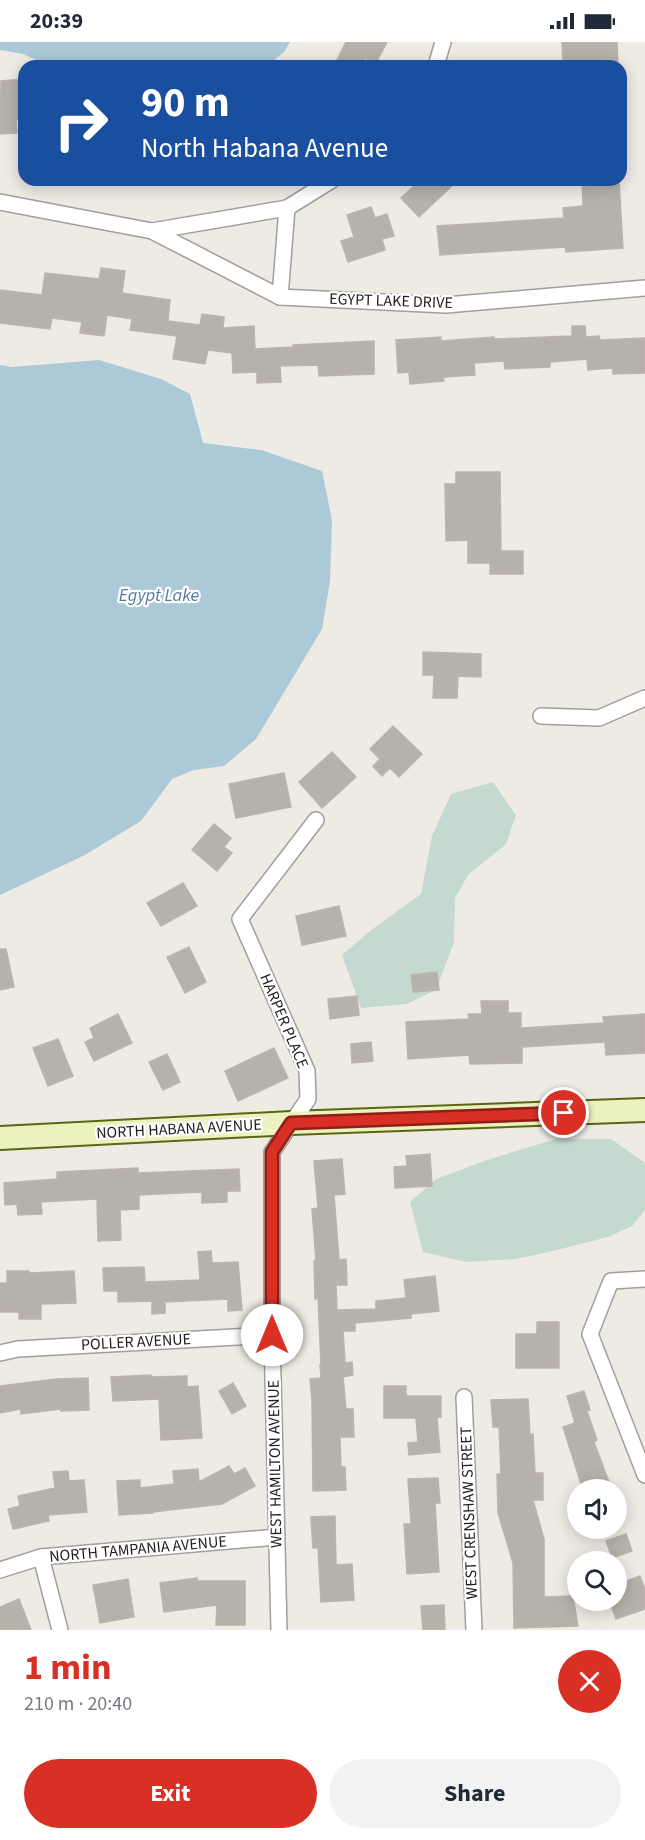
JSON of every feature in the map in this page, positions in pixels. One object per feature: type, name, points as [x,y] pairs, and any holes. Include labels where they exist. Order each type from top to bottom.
[{"type":"street","points":[[438,60],[443,42]]},
{"type":"street","points":[[280,297],[287,208],[322,186]]},
{"type":"street","name":"EGYPT LAKE DRIVE","points":[[0,202],[152,231],[280,297],[446,305],[645,288]]},
{"type":"street","name":"EGYPT LAKE DRIVE","points":[[152,231],[287,208]]},
{"type":"street","points":[[542,716],[599,718],[645,698]]},
{"type":"street","name":"HARPER PLACE","points":[[291,1123],[308,1099],[307,1071],[240,919],[315,820]]},
{"type":"street","name":"NORTH HABANA AVENUE","points":[[0,1138],[291,1123],[645,1110]]},
{"type":"street","name":"WEST HAMILTON AVENUE","points":[[279,1630],[272,1335],[272,1152],[291,1123]]},
{"type":"street","points":[[644,1467],[590,1334],[611,1281],[645,1279]]},
{"type":"street","name":"POLLER AVENUE","points":[[0,1353],[18,1349],[272,1335]]},
{"type":"street","name":"WEST CRENSHAW STREET","points":[[464,1397],[474,1630]]},
{"type":"street","name":"NORTH TAMPANIA AVENUE","points":[[0,1570],[41,1557],[277,1537]]},
{"type":"street","points":[[41,1557],[60,1630]]},
{"type":"green space","points":[[493,782],[516,815],[506,844],[468,875],[455,898],[454,942],[436,990],[407,1004],[361,1008],[342,955],[374,928],[421,894],[432,836],[451,794]]},
{"type":"green space","points":[[556,1139],[611,1139],[645,1163],[645,1210],[632,1226],[608,1237],[515,1259],[466,1262],[423,1252],[410,1202],[436,1179],[490,1159]]},
{"type":"water","points":[[0,42],[290,42],[284,52],[274,60],[36,60],[23,54],[0,50]]},
{"type":"water","name":"Egypt Lake","points":[[99,360],[161,379],[190,394],[203,443],[261,450],[322,471],[332,520],[330,581],[322,629],[256,739],[224,766],[194,770],[172,779],[141,821],[83,856],[0,895],[0,365],[12,367]]},
{"type":"building","points":[[346,42],[387,42],[378,60],[365,58],[364,60],[337,60]]},
{"type":"building","points":[[562,42],[617,42],[618,60],[563,60]]},
{"type":"building","points":[[18,80],[17,133],[0,134],[1,81]]},
{"type":"building","points":[[414,186],[452,186],[419,217],[401,198]]},
{"type":"building","points":[[582,186],[619,186],[623,248],[566,252],[565,247],[440,255],[437,226],[564,218],[563,208],[583,206]]},
{"type":"building","points":[[371,207],[375,218],[387,214],[394,236],[382,239],[385,250],[348,262],[341,241],[354,237],[347,215]]},
{"type":"building","points":[[101,268],[125,271],[122,293],[170,300],[168,321],[200,325],[202,314],[224,317],[223,328],[254,326],[255,349],[374,341],[374,374],[319,376],[318,365],[280,366],[281,382],[257,383],[257,372],[233,373],[232,353],[208,350],[205,364],[173,359],[177,336],[130,330],[132,319],[107,315],[104,336],[80,333],[82,322],[52,318],[50,329],[0,323],[0,290],[42,295],[45,273],[99,279]]},
{"type":"building","points":[[572,326],[585,326],[586,337],[599,336],[600,340],[645,338],[645,373],[613,374],[613,368],[588,370],[587,359],[550,362],[550,367],[505,369],[504,361],[474,363],[475,375],[443,377],[444,381],[410,384],[409,372],[398,373],[396,340],[441,337],[441,341],[494,337],[494,339],[572,336]]},
{"type":"building","points":[[456,472],[500,472],[501,551],[523,551],[523,574],[490,574],[490,563],[468,563],[468,540],[446,541],[445,484],[456,484]]},
{"type":"building","points":[[423,652],[481,654],[481,677],[458,676],[457,698],[433,698],[434,675],[423,675]]},
{"type":"building","points":[[393,726],[422,754],[399,777],[390,768],[382,776],[373,766],[380,759],[370,749]]},
{"type":"building","points":[[332,752],[356,777],[322,808],[299,782]]},
{"type":"building","points":[[284,773],[291,807],[236,818],[229,784]]},
{"type":"building","points":[[214,824],[231,838],[224,847],[232,853],[217,871],[192,850]]},
{"type":"building","points":[[183,883],[197,906],[161,926],[147,903]]},
{"type":"building","points":[[339,906],[346,936],[302,945],[296,916]]},
{"type":"building","points":[[189,947],[206,982],[185,993],[167,957]]},
{"type":"building","points":[[0,949],[6,949],[14,987],[0,990]]},
{"type":"building","points":[[437,972],[439,990],[413,992],[411,975]]},
{"type":"building","points":[[357,996],[359,1015],[330,1019],[328,999]]},
{"type":"building","points":[[481,1001],[508,1001],[508,1013],[521,1013],[521,1028],[604,1023],[603,1017],[645,1014],[645,1053],[606,1055],[605,1042],[522,1047],[522,1063],[470,1064],[469,1055],[408,1059],[406,1022],[469,1019],[468,1014],[482,1014]]},
{"type":"building","points":[[118,1014],[132,1043],[94,1061],[85,1042],[94,1038],[90,1028]]},
{"type":"building","points":[[58,1039],[73,1076],[48,1086],[33,1048]]},
{"type":"building","points":[[371,1042],[373,1061],[352,1063],[351,1044]]},
{"type":"building","points":[[274,1048],[288,1078],[238,1101],[225,1071]]},
{"type":"building","points":[[167,1054],[180,1082],[163,1090],[149,1062]]},
{"type":"building","points":[[430,1154],[432,1186],[395,1188],[394,1167],[407,1166],[406,1156]]},
{"type":"building","points":[[342,1159],[345,1194],[334,1195],[339,1260],[346,1259],[347,1285],[336,1285],[337,1310],[376,1309],[376,1301],[406,1298],[404,1280],[435,1276],[439,1311],[411,1314],[411,1318],[355,1323],[355,1331],[343,1331],[345,1363],[352,1362],[353,1375],[343,1377],[346,1409],[353,1409],[354,1437],[340,1437],[341,1467],[345,1467],[346,1490],[313,1491],[310,1379],[321,1378],[312,1209],[318,1208],[314,1161]]},
{"type":"building","points":[[138,1168],[138,1173],[239,1169],[240,1191],[227,1191],[227,1202],[202,1203],[202,1192],[139,1195],[139,1209],[120,1210],[121,1240],[98,1241],[97,1199],[41,1202],[42,1214],[18,1215],[17,1204],[5,1205],[4,1183],[57,1179],[57,1172]]},
{"type":"building","points":[[211,1251],[212,1263],[238,1262],[242,1310],[228,1311],[228,1299],[165,1302],[165,1313],[152,1314],[152,1301],[118,1302],[118,1291],[104,1291],[103,1268],[144,1267],[145,1282],[200,1280],[198,1252]]},
{"type":"building","points":[[7,1271],[29,1271],[29,1273],[74,1271],[76,1303],[41,1304],[41,1319],[19,1319],[19,1312],[0,1312],[0,1283],[7,1283]]},
{"type":"building","points":[[537,1322],[559,1322],[559,1368],[516,1368],[516,1334],[537,1334]]},
{"type":"building","points":[[151,1375],[151,1377],[187,1376],[187,1387],[198,1386],[202,1438],[161,1440],[159,1399],[113,1401],[111,1377]]},
{"type":"building","points":[[88,1378],[89,1410],[61,1411],[61,1409],[21,1414],[21,1409],[0,1413],[0,1386],[56,1379]]},
{"type":"building","points":[[233,1383],[246,1406],[232,1414],[219,1391]]},
{"type":"building","points":[[384,1386],[406,1386],[406,1396],[441,1396],[441,1417],[437,1417],[440,1452],[409,1455],[408,1443],[418,1442],[416,1418],[384,1418]]},
{"type":"building","points":[[584,1391],[590,1410],[587,1411],[597,1440],[594,1442],[608,1479],[580,1479],[563,1427],[575,1423],[567,1396]]},
{"type":"building","points":[[528,1399],[535,1473],[543,1473],[543,1500],[533,1500],[544,1539],[544,1597],[567,1596],[567,1611],[576,1611],[578,1626],[514,1628],[513,1563],[498,1513],[497,1474],[501,1474],[499,1427],[493,1427],[491,1400]]},
{"type":"building","points":[[229,1466],[234,1474],[245,1468],[255,1486],[222,1504],[119,1515],[117,1481],[140,1480],[140,1488],[174,1484],[173,1471],[198,1469],[199,1482]]},
{"type":"building","points":[[68,1471],[69,1481],[84,1480],[87,1512],[48,1515],[49,1521],[13,1529],[8,1509],[20,1506],[18,1496],[55,1488],[53,1472]]},
{"type":"building","points":[[438,1478],[440,1503],[435,1503],[439,1572],[407,1574],[404,1524],[411,1524],[408,1479]]},
{"type":"building","points":[[335,1516],[336,1565],[352,1564],[354,1600],[321,1602],[318,1548],[313,1548],[311,1517]]},
{"type":"building","points":[[627,1537],[632,1551],[610,1551],[606,1541],[627,1539]]},
{"type":"building","points":[[640,1576],[645,1590],[645,1609],[616,1619],[613,1611],[627,1611],[627,1581]]},
{"type":"building","points":[[197,1578],[198,1581],[245,1581],[245,1625],[216,1625],[217,1605],[164,1612],[160,1583]]},
{"type":"building","points":[[128,1579],[134,1617],[100,1623],[93,1585]]},
{"type":"building","points":[[19,1599],[31,1630],[0,1630],[0,1607]]},
{"type":"building","points":[[444,1605],[445,1630],[423,1630],[421,1606]]},
{"type":"route","points":[[272,1335],[272,1152],[291,1123],[564,1113]]}]
